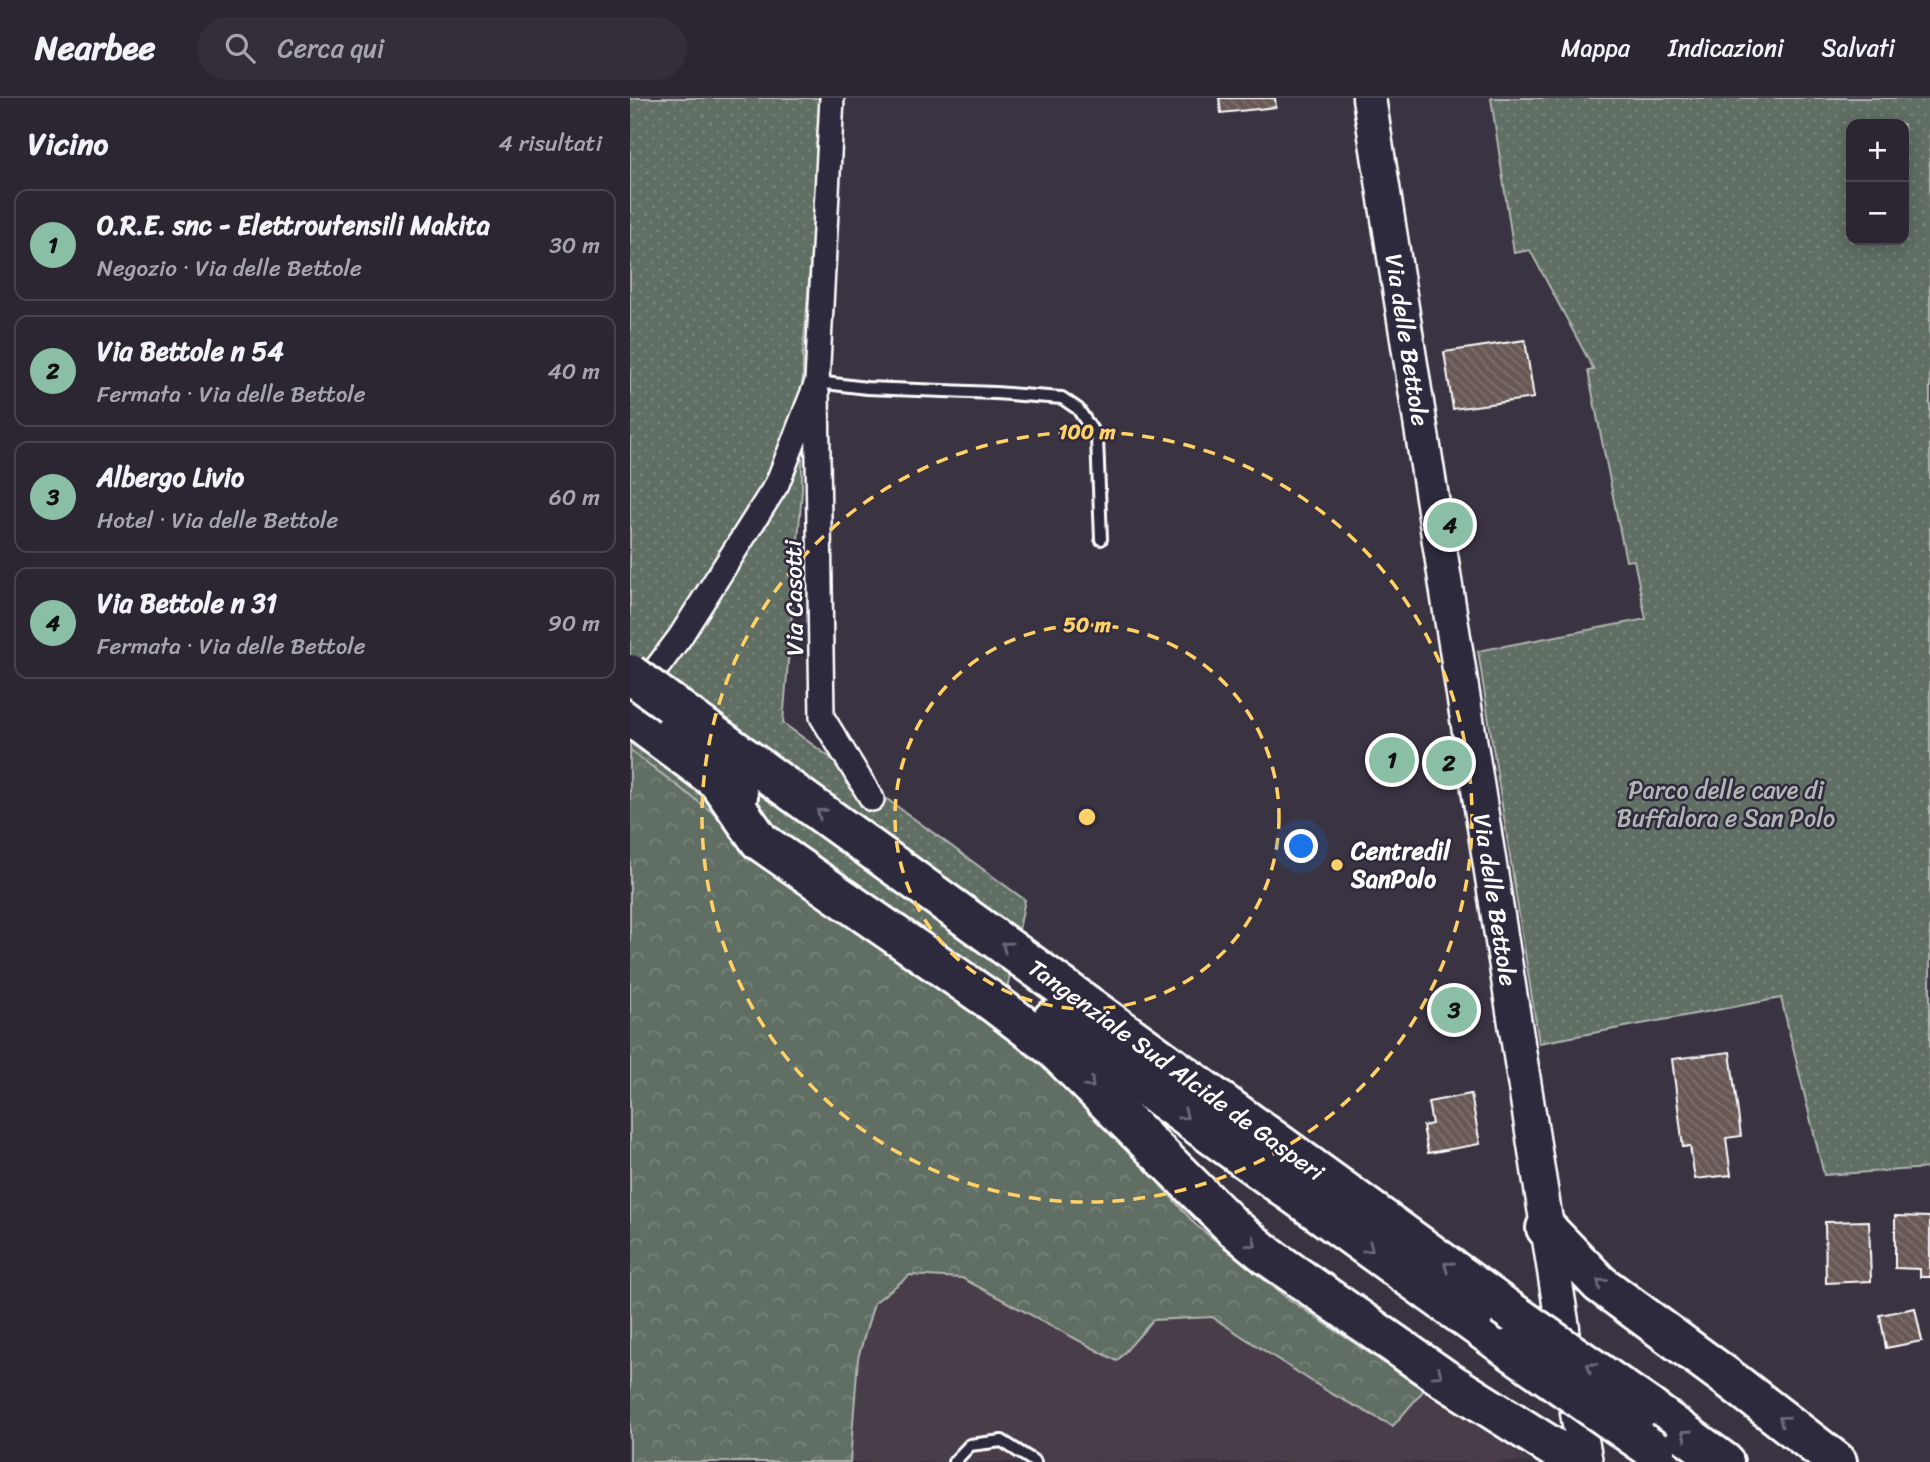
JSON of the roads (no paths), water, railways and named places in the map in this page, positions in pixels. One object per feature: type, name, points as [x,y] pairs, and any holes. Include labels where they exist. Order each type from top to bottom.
[{"type":"highway","name":"Tangenziale Sud Alcide de Gasperi","points":[[647,700],[717,780],[1662,1456]]},
{"type":"highway","name":"Tangenziale Sud Alcide de Gasperi","points":[[647,700],[1724,1462]]},
{"type":"highway","points":[[717,780],[760,841],[993,1003],[1053,1048],[1233,1227],[1268,1256],[1450,1382],[1576,1462]]},
{"type":"highway","points":[[1546,1228],[1600,1284],[1836,1462]]},
{"type":"main road","name":"Via delle Bettole","points":[[1370,98],[1563,1328]]},
{"type":"main road","points":[[1577,1413],[1586,1462]]},
{"type":"street","name":"Via Casotti","points":[[832,98],[817,382],[822,717],[872,799]]},
{"type":"street","name":"Via Casotti","points":[[647,700],[680,637],[776,484],[817,382]]},
{"type":"lane","points":[[817,382],[867,388],[1062,398],[1077,410],[1097,438],[1101,539]]},
{"type":"lane","points":[[954,1462],[970,1445],[1002,1441],[1035,1462]]},
{"type":"place","name":"Via Bettole n 31","points":[[1450,525]]},
{"type":"place","name":"O.R.E. snc - Elettroutensili Makita","points":[[1392,760]]},
{"type":"place","name":"Via Bettole n 54","points":[[1449,763]]},
{"type":"place","name":"Centredil SanPolo","points":[[1337,865]]},
{"type":"place","name":"Albergo Livio","points":[[1454,1010]]},
{"type":"park label","name":"Parco delle cave di Buffalora e San Polo","points":[[1726,804]]}]
